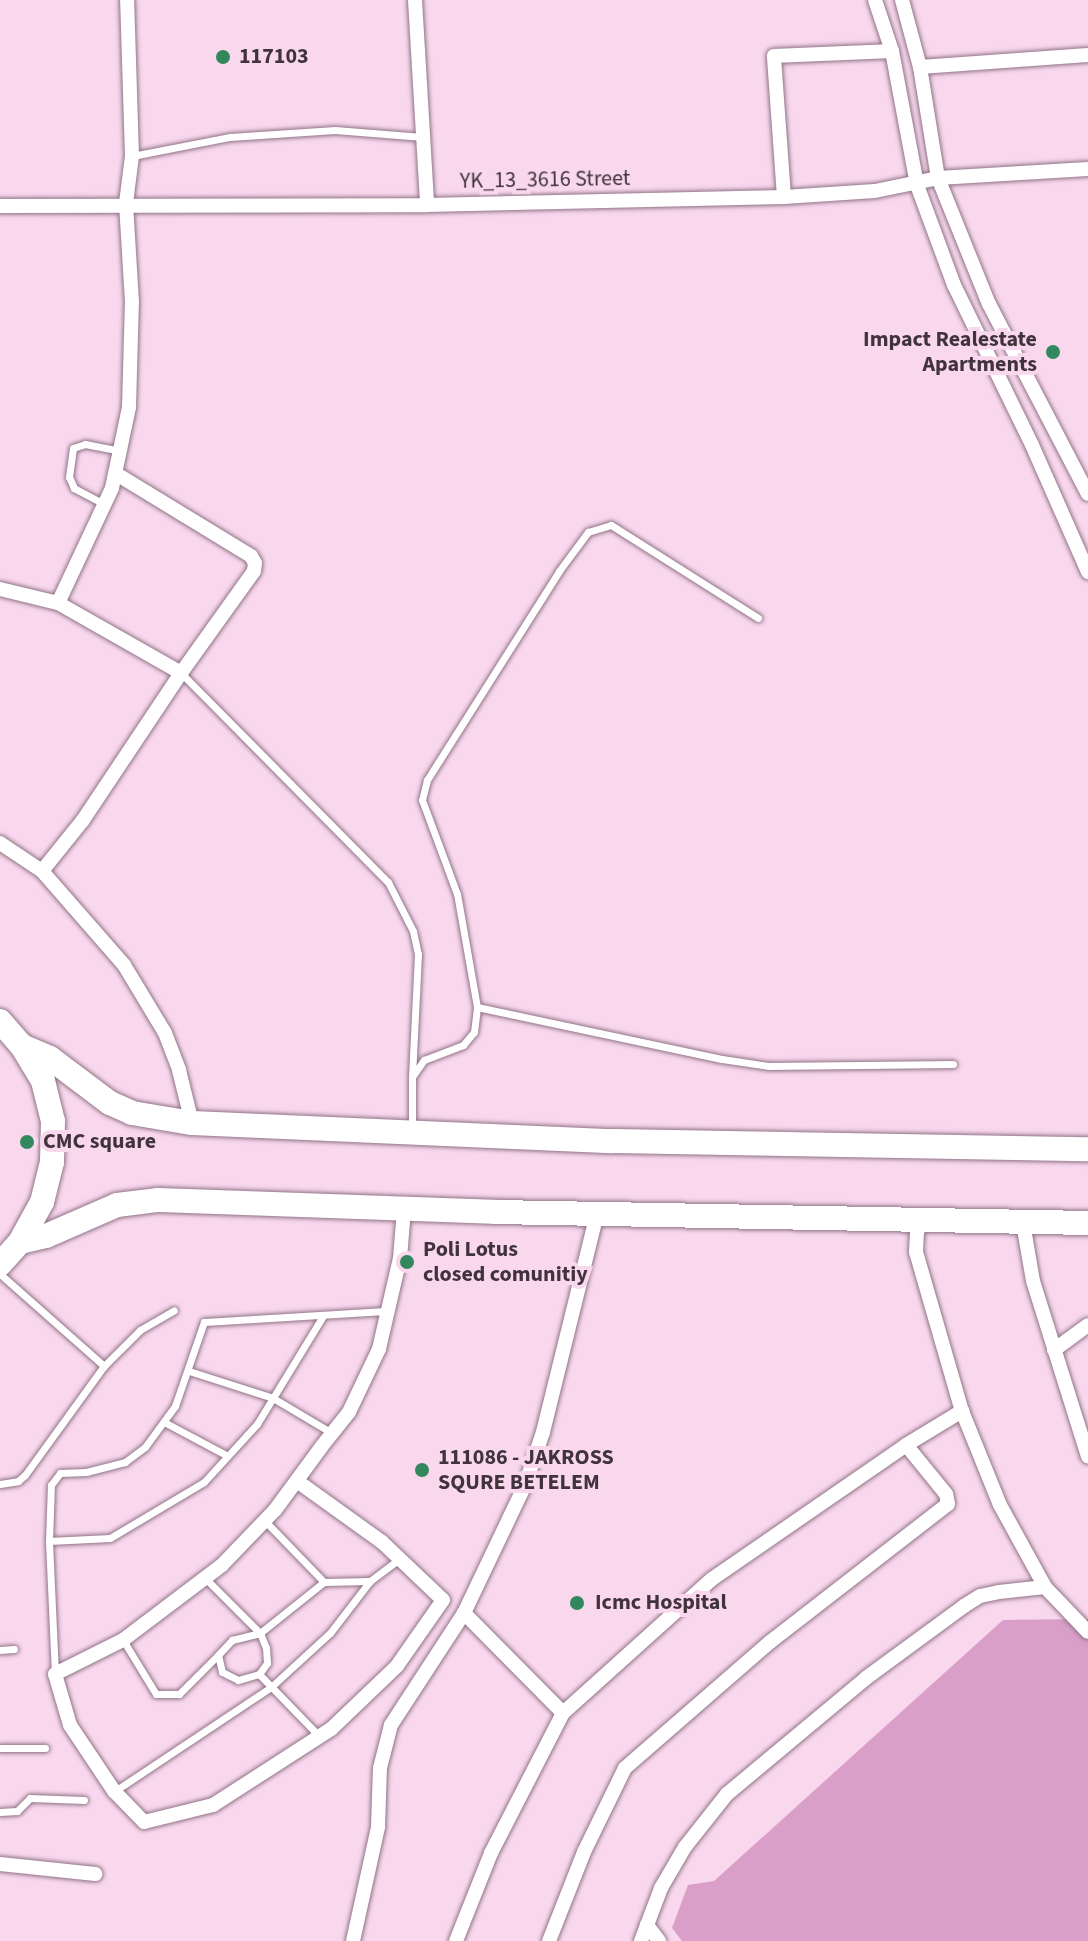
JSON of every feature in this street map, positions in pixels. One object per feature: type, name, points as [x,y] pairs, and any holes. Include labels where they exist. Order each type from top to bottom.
[{"type":"main road","points":[[0,1021],[22,1046],[43,1081],[53,1121],[52,1162],[42,1202],[20,1242],[0,1264]]},
{"type":"main road","points":[[22,1046],[50,1058],[110,1103],[132,1113],[192,1123],[627,1141],[1088,1149]]},
{"type":"main road","points":[[20,1242],[46,1236],[93,1214],[135,1201],[1088,1223]]},
{"type":"street","points":[[58,603],[104,504],[115,473],[129,407],[132,302],[126,203],[132,156],[127,0]]},
{"type":"street","points":[[415,0],[427,205]]},
{"type":"street","points":[[875,0],[892,51],[917,185],[954,285],[1032,445],[1088,572]]},
{"type":"street","points":[[902,0],[920,67],[938,178],[989,304],[1086,484]]},
{"type":"street","points":[[784,197],[774,56],[892,51]]},
{"type":"street","points":[[920,67],[1088,55]]},
{"type":"street","name":"YK_13_3616 Street","points":[[0,206],[126,203],[427,205],[784,197],[917,185],[938,178],[1088,169]]},
{"type":"street","points":[[42,871],[83,820],[181,673],[254,571],[255,563],[251,556],[115,473]]},
{"type":"street","points":[[0,589],[58,603],[181,673]]},
{"type":"street","points":[[0,843],[42,871],[124,965],[151,1010],[179,1070],[192,1123]]},
{"type":"street","points":[[297,1481],[399,1559],[443,1600],[397,1666],[319,1736],[213,1805],[144,1822],[114,1791],[70,1725],[55,1674],[123,1640],[205,1578],[265,1521],[349,1412],[369,1375],[389,1311],[400,1258],[404,1209]]},
{"type":"street","points":[[353,1941],[378,1827],[380,1768],[391,1725],[464,1613],[525,1485],[543,1432],[597,1214]]},
{"type":"street","points":[[922,1221],[917,1232],[916,1252],[962,1411],[1000,1505],[1045,1587],[1088,1632]]},
{"type":"street","points":[[1023,1223],[1033,1281],[1088,1457]]},
{"type":"street","points":[[1054,1350],[1088,1325]]},
{"type":"street","points":[[456,1941],[491,1853],[563,1713],[712,1579],[906,1445],[962,1411]]},
{"type":"street","points":[[549,1941],[584,1852],[625,1768],[770,1642],[948,1504],[946,1494],[906,1445]]},
{"type":"street","points":[[641,1941],[661,1888],[685,1847],[727,1794],[866,1678],[964,1606],[980,1596],[1045,1587]]},
{"type":"street","points":[[464,1613],[563,1713]]},
{"type":"street","points":[[0,1864],[95,1874]]},
{"type":"street","points":[[647,1925],[659,1941]]},
{"type":"lane","points":[[132,156],[230,137],[335,130],[423,137]]},
{"type":"lane","points":[[104,504],[74,488],[69,477],[73,448],[85,444],[120,451]]},
{"type":"lane","points":[[412,1077],[424,1060],[463,1045],[474,1032],[477,1007],[457,894],[422,800],[427,780],[466,714],[580,542],[588,532],[599,526],[611,525],[623,530],[758,618]]},
{"type":"lane","points":[[181,673],[388,882],[413,931],[418,954],[412,1133]]},
{"type":"lane","points":[[477,1007],[722,1059],[769,1066],[953,1064]]},
{"type":"lane","points":[[0,1274],[104,1366]]},
{"type":"lane","points":[[0,1484],[18,1481],[25,1475],[104,1366],[140,1330],[174,1310]]},
{"type":"lane","points":[[55,1674],[49,1541],[51,1485],[60,1473],[86,1472],[125,1462],[145,1447],[175,1406],[204,1322],[389,1311]]},
{"type":"lane","points":[[49,1541],[110,1538],[204,1482],[257,1424],[323,1316]]},
{"type":"lane","points":[[189,1371],[273,1398],[332,1433]]},
{"type":"lane","points":[[164,1422],[228,1456]]},
{"type":"lane","points":[[265,1521],[324,1582]]},
{"type":"lane","points":[[114,1791],[271,1687],[330,1633],[370,1581],[399,1559]]},
{"type":"lane","points":[[205,1578],[260,1633],[267,1663],[259,1674],[238,1680],[222,1672],[218,1655]]},
{"type":"lane","points":[[123,1640],[156,1694],[179,1694],[232,1640],[260,1633],[324,1582],[370,1581]]},
{"type":"lane","points":[[0,1650],[14,1649]]},
{"type":"lane","points":[[259,1674],[319,1736]]},
{"type":"lane","points":[[0,1748],[45,1748]]},
{"type":"lane","points":[[0,1812],[17,1811],[30,1798],[84,1800]]},
{"type":"shaded area","points":[[1088,1619],[1088,1941],[682,1941],[672,1928],[688,1885],[714,1881],[1003,1620]]},
{"type":"place","name":"117103","points":[[223,57]]},
{"type":"place","name":"Impact Realestate Apartments","points":[[1053,352]]},
{"type":"place","name":"CMC square","points":[[27,1142]]},
{"type":"place","name":"Poli Lotus closed comunitiy","points":[[407,1262]]},
{"type":"place","name":"111086 - JAKROSS SQURE BETELEM","points":[[422,1470]]},
{"type":"place","name":"Icmc Hospital","points":[[577,1603]]}]
